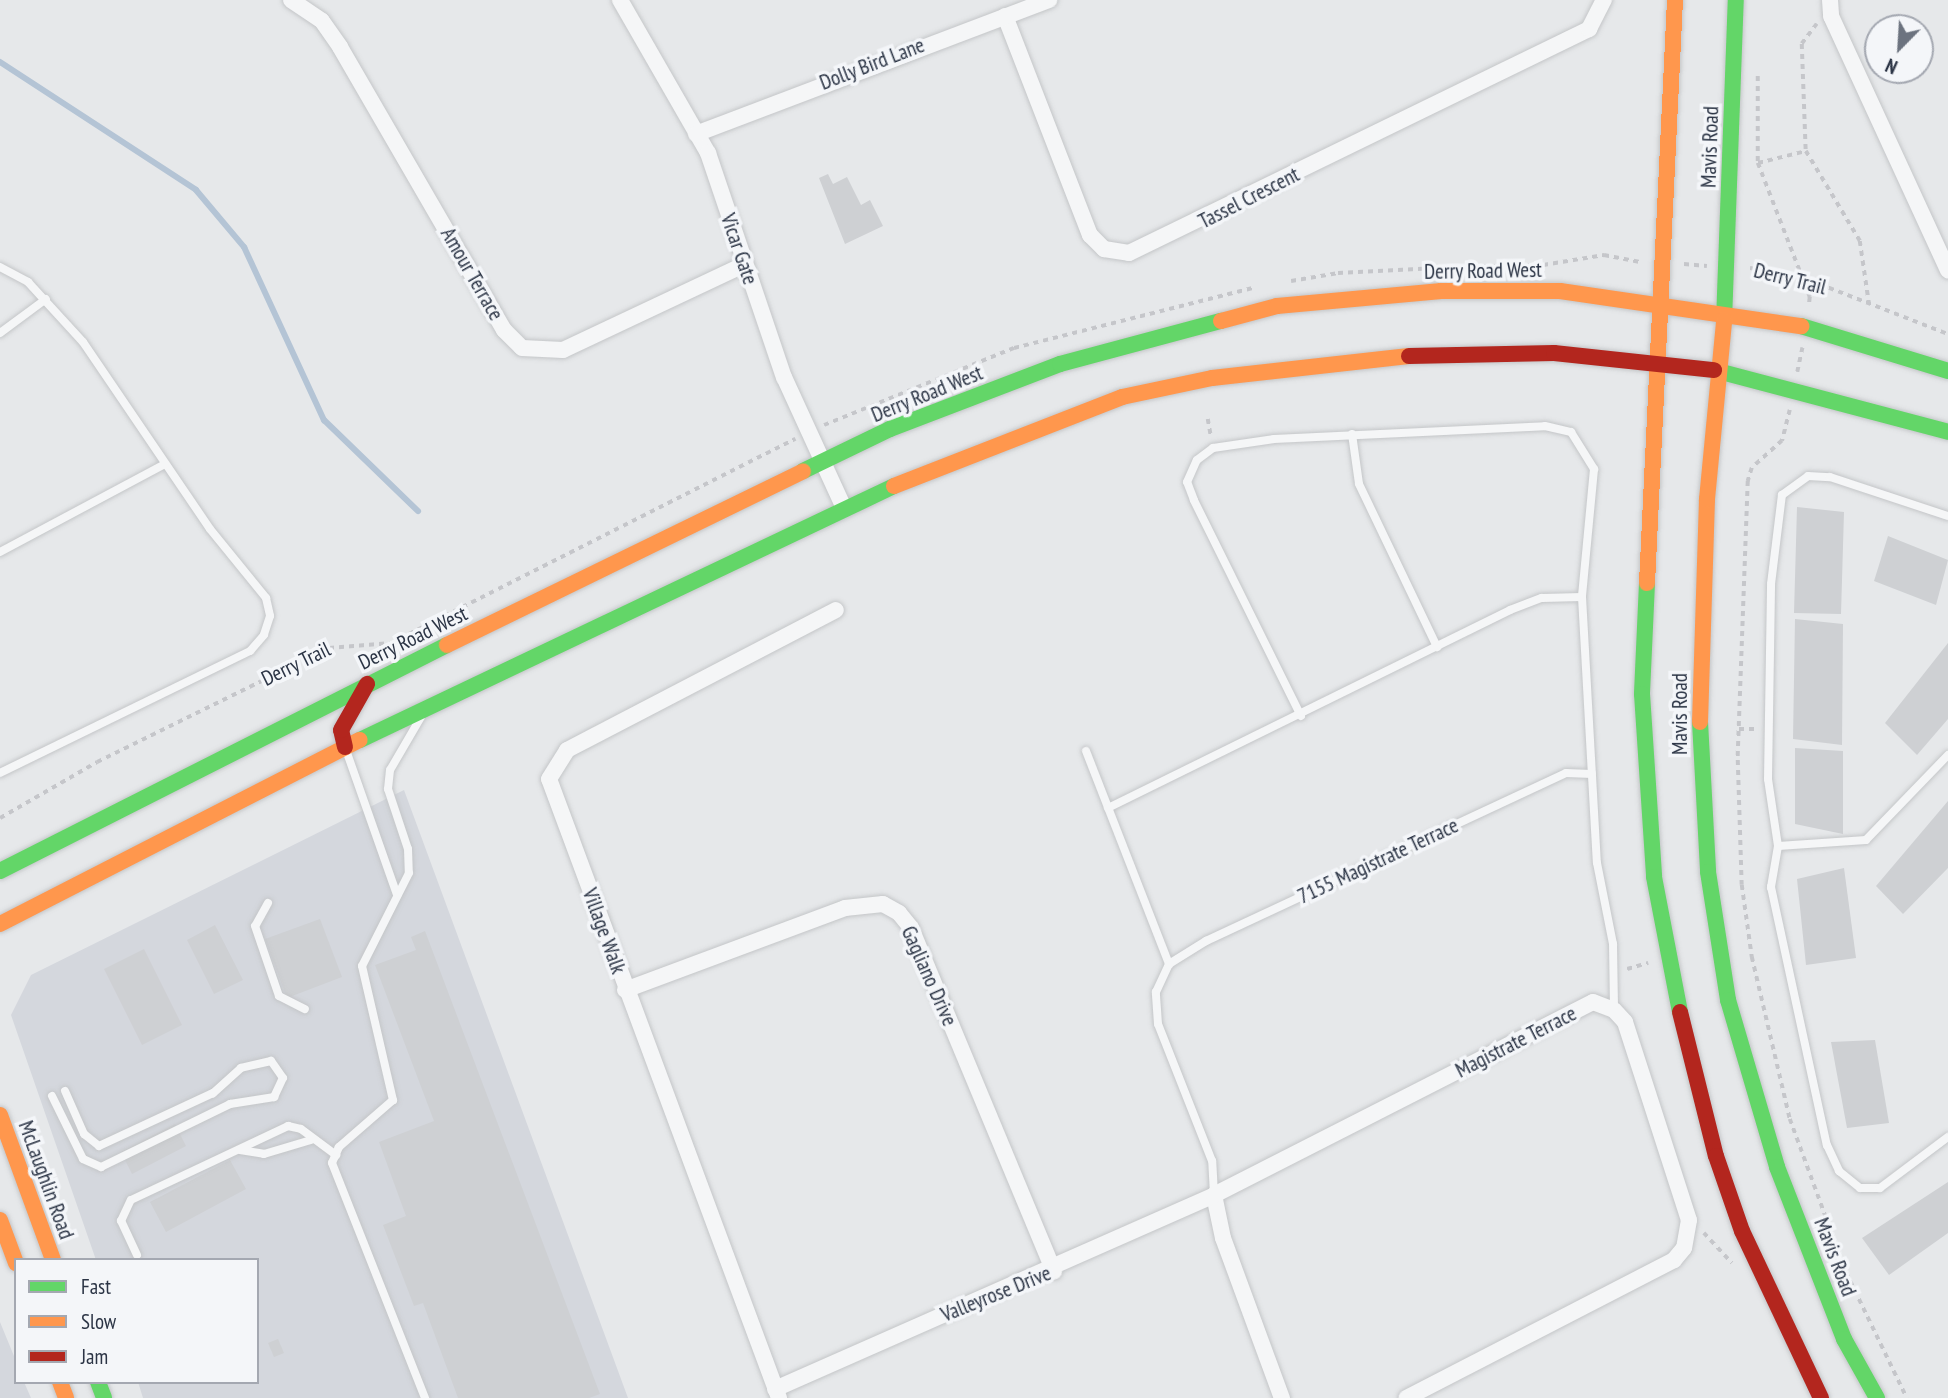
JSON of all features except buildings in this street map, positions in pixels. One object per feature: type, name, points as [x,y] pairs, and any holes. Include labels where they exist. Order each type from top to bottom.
[{"type":"main road","name":"Mavis Road","points":[[1675,0],[1665,263],[1656,362],[1642,694],[1654,877],[1668,959],[1720,1169],[1742,1231],[1821,1398]]},
{"type":"main road","name":"Mavis Road","points":[[1736,0],[1729,267],[1707,499],[1699,697],[1708,872],[1728,1000],[1777,1167],[1844,1339],[1877,1398]]},
{"type":"main road","name":"Derry Road West","points":[[0,871],[367,684],[890,429],[1060,365],[1278,306],[1441,291],[1560,291],[1805,327],[1948,371]]},
{"type":"main road","points":[[0,924],[345,747],[843,506],[1061,417],[1212,378],[1386,356],[1554,353],[1721,371],[1794,388],[1948,432]]},
{"type":"main road","points":[[345,747],[341,730],[367,684]]},
{"type":"main road","points":[[0,853],[34,855]]},
{"type":"main road","name":"McLaughlin Road","points":[[0,1115],[52,1258]]},
{"type":"main road","points":[[0,1220],[3,1239],[14,1259]]},
{"type":"street","name":"Amour Terrace","points":[[291,0],[322,21],[340,47],[504,330],[522,348],[562,350],[744,265]]},
{"type":"street","name":"Vicar Gate","points":[[620,0],[714,169],[744,265],[784,377],[843,506]]},
{"type":"street","name":"Dolly Bird Lane","points":[[696,134],[1049,0]]},
{"type":"street","name":"Tassel Crescent","points":[[1005,16],[1090,235],[1104,249],[1129,253],[1589,29],[1604,0]]},
{"type":"street","points":[[1830,8],[1948,270]]},
{"type":"street","name":"Village Walk","points":[[777,1394],[549,779],[555,762],[579,744],[836,610]]},
{"type":"street","name":"Gagliano Drive","points":[[625,990],[845,908],[883,904],[899,913],[911,928],[1054,1271]]},
{"type":"street","name":"Magistrate Terrace","points":[[1214,1195],[1593,1002],[1614,1010]]},
{"type":"street","points":[[1407,1398],[1674,1260],[1690,1236],[1689,1220],[1625,1022],[1614,1010]]},
{"type":"street","points":[[1214,1195],[1223,1238],[1282,1398]]},
{"type":"street","name":"Valleyrose Drive","points":[[777,1394],[1054,1271],[1214,1195]]},
{"type":"lane","points":[[0,267],[47,299],[83,342],[165,464],[266,598],[270,616],[264,635],[250,651],[0,773]]},
{"type":"lane","points":[[0,333],[47,299]]},
{"type":"lane","points":[[1301,716],[1187,482],[1197,460],[1213,448],[1352,434],[1545,426],[1571,432],[1594,469],[1582,597],[1597,863],[1614,944],[1614,1010]]},
{"type":"lane","points":[[1352,434],[1359,484],[1437,647]]},
{"type":"lane","points":[[0,552],[165,464]]},
{"type":"lane","points":[[1948,516],[1830,477],[1808,476],[1782,495],[1771,584],[1768,779],[1778,846],[1771,887],[1787,976],[1827,1145],[1839,1171],[1860,1188],[1880,1188],[1948,1137]]},
{"type":"lane","points":[[1108,808],[1542,598],[1582,597]]},
{"type":"lane","points":[[425,1398],[332,1163],[335,1155],[393,1100],[362,966],[409,873],[408,849],[391,807],[390,770],[426,708]]},
{"type":"lane","points":[[345,747],[397,895]]},
{"type":"lane","points":[[1086,751],[1169,964],[1156,992],[1158,1024],[1212,1161],[1214,1195]]},
{"type":"lane","points":[[1778,846],[1866,840],[1948,755]]},
{"type":"lane","name":"7155 Magistrate Terrace","points":[[1169,964],[1206,941],[1566,773],[1592,774]]},
{"type":"lane","points":[[268,902],[256,926],[279,996],[305,1009]]},
{"type":"lane","points":[[52,1096],[83,1159],[101,1167],[230,1104],[274,1097],[283,1078],[271,1061],[241,1068],[213,1093],[99,1146],[84,1135],[65,1091]]},
{"type":"lane","points":[[137,1255],[121,1222],[131,1200],[288,1126],[301,1129],[311,1140],[335,1155]]},
{"type":"lane","points":[[238,1150],[264,1154],[311,1140]]},
{"type":"path","points":[[1830,8],[1812,27],[1802,44],[1806,151],[1860,241],[1869,304]]},
{"type":"path","points":[[1758,68],[1758,163],[1810,298],[1782,441],[1767,454]]},
{"type":"path","points":[[1758,163],[1806,151]]},
{"type":"path","name":"Derry Trail","points":[[1624,261],[1729,267],[1801,277],[1948,334]]},
{"type":"path","name":"Derry Trail","points":[[0,818],[97,762],[328,648],[354,642],[391,643],[786,443]]},
{"type":"path","points":[[1624,978],[1627,967],[1668,959]]},
{"type":"path","points":[[1689,1220],[1736,1269]]},
{"type":"shaded area","points":[[404,790],[628,1398],[143,1398],[139,1384],[259,1384],[259,1258],[95,1258],[11,1015],[31,975]]},
{"type":"shaded area","points":[[0,1322],[14,1356],[14,1384],[25,1384],[31,1398],[0,1398]]},
{"type":"waterway","points":[[0,62],[196,190],[244,247],[324,420],[418,511]]},
{"type":"traffic: fast","points":[[1724,321],[1736,0]]},
{"type":"traffic: fast","points":[[803,471],[890,429],[1060,364],[1221,321]]},
{"type":"traffic: fast","points":[[1801,326],[1948,371]]},
{"type":"traffic: fast","points":[[1714,370],[1948,432]]},
{"type":"traffic: fast","points":[[360,740],[894,486]]},
{"type":"traffic: fast","points":[[1647,583],[1642,694],[1654,877],[1680,1012]]},
{"type":"traffic: fast","points":[[0,871],[447,645]]},
{"type":"traffic: fast","points":[[1700,722],[1708,872],[1728,1000],[1777,1167],[1844,1339],[1877,1398]]},
{"type":"traffic: fast","points":[[99,1384],[104,1398]]},
{"type":"traffic: slow","points":[[1647,583],[1675,0]]},
{"type":"traffic: slow","points":[[1221,321],[1277,306],[1441,291],[1560,291],[1801,326]]},
{"type":"traffic: slow","points":[[1700,722],[1707,499],[1724,321]]},
{"type":"traffic: slow","points":[[894,486],[1122,397],[1212,378],[1409,356]]},
{"type":"traffic: slow","points":[[447,645],[803,471]]},
{"type":"traffic: slow","points":[[0,924],[360,740]]},
{"type":"traffic: slow","points":[[0,1115],[52,1258]]},
{"type":"traffic: slow","points":[[0,1220],[14,1258]]},
{"type":"traffic: slow","points":[[61,1384],[66,1398]]},
{"type":"traffic: jam","points":[[1409,356],[1554,353],[1714,370]]},
{"type":"traffic: jam","points":[[345,747],[341,730],[367,684]]},
{"type":"traffic: jam","points":[[1680,1012],[1716,1156],[1742,1231],[1821,1398]]}]
